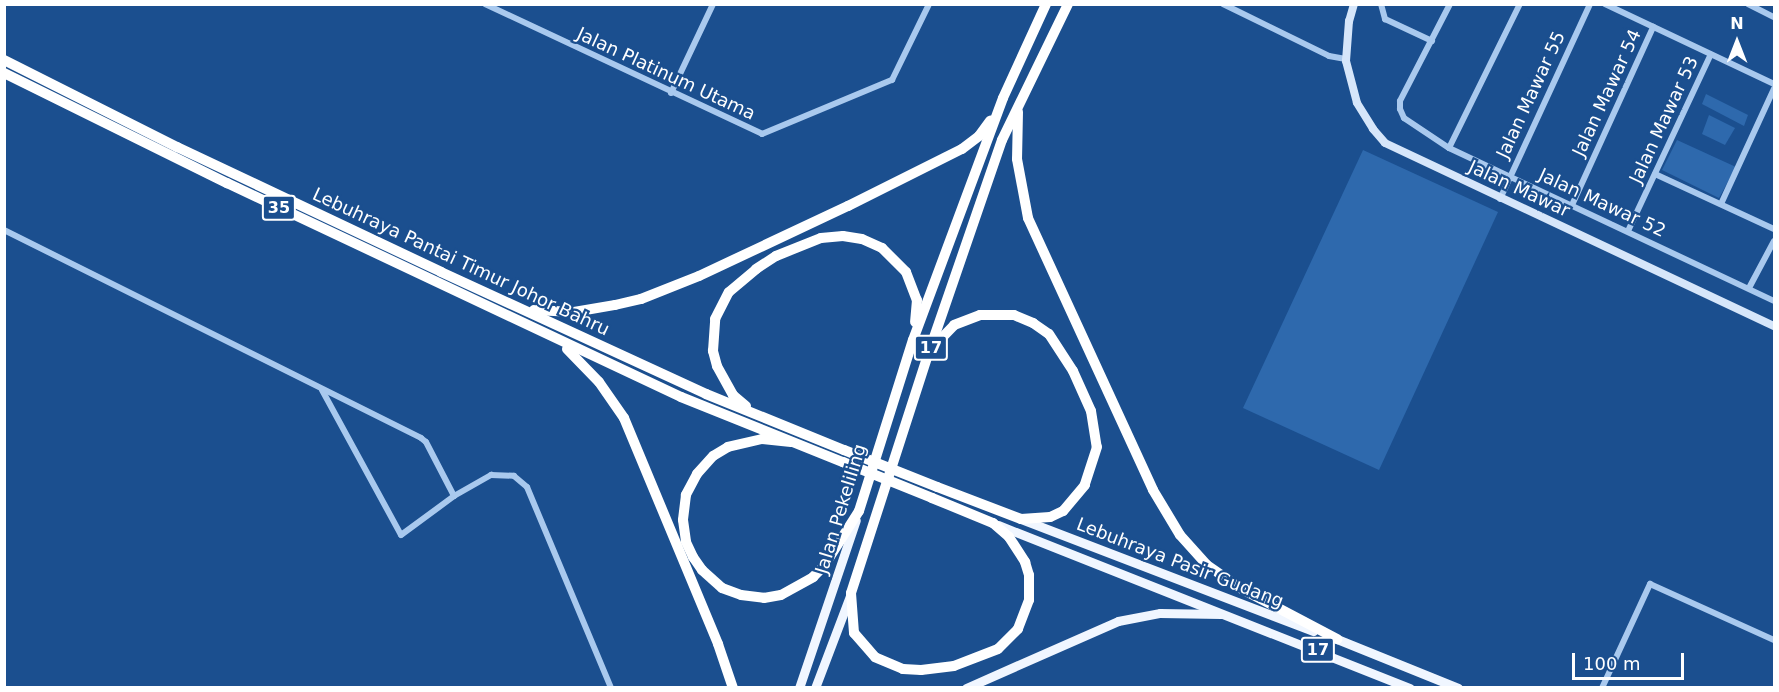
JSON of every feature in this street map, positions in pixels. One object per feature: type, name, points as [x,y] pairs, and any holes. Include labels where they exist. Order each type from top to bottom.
[{"type":"highway","name":"17","points":[[913,340],[1003,98],[1046,4]]},
{"type":"highway","name":"17","points":[[851,594],[929,352],[1002,140],[1068,4]]},
{"type":"highway","name":"Lebuhraya Pantai Timur Johor Bahru","points":[[4,60],[177,147],[525,310],[706,394],[844,450]]},
{"type":"highway","name":"Lebuhraya Pantai Timur Johor Bahru","points":[[4,73],[226,183],[555,339],[681,397],[843,462]]},
{"type":"highway","points":[[525,310],[554,312],[593,310],[641,299],[699,276],[839,211],[962,149],[979,136],[1003,98]]},
{"type":"highway","points":[[1019,106],[1017,159],[1028,218],[1153,490],[1180,535],[1207,565],[1240,588],[1337,639]]},
{"type":"highway","points":[[764,416],[733,395],[724,381],[713,351],[713,333],[718,312],[729,292],[756,269],[776,256],[821,238],[843,236],[862,239],[882,248],[906,273],[915,291],[917,300],[913,340]]},
{"type":"highway","points":[[929,352],[954,325],[963,320],[980,315],[1014,315],[1033,322],[1049,334],[1073,371],[1091,411],[1095,428],[1097,447],[1090,475],[1085,485],[1063,511],[1050,517],[1021,519]]},
{"type":"highway","points":[[555,339],[578,357],[600,382],[624,418],[718,644],[733,687]]},
{"type":"highway","name":"Jalan Pekeliling","points":[[859,511],[913,340]]},
{"type":"highway","points":[[791,442],[762,439],[728,447],[713,456],[696,474],[686,495],[682,520],[686,542],[702,570],[722,588],[741,596],[764,598],[791,591],[813,577],[824,566],[859,511]]},
{"type":"highway","name":"Lebuhraya Pasir Gudang","points":[[844,450],[934,492],[993,523]]},
{"type":"highway","name":"Lebuhraya Pasir Gudang","points":[[843,462],[1021,519]]},
{"type":"highway","points":[[851,594],[854,633],[868,651],[889,665],[903,669],[937,669],[969,662],[998,649],[1021,623],[1029,600],[1030,587],[1027,568],[1020,551],[993,523]]},
{"type":"main road","name":"Jalan Pekeliling","points":[[798,687],[859,511]]},
{"type":"main road","name":"Lebuhraya Pasir Gudang","points":[[1021,519],[1208,593],[1337,639],[1458,687]]},
{"type":"main road","name":"Lebuhraya Pasir Gudang","points":[[993,523],[1410,687]]},
{"type":"main road","name":"Jalan Pekeliling","points":[[815,687],[851,594]]},
{"type":"main road","points":[[966,687],[1118,621],[1160,613],[1229,614]]},
{"type":"street","name":"Jalan Platinum Utama","points":[[484,4],[758,134],[766,133],[892,80],[929,4]]},
{"type":"street","points":[[671,93],[713,4]]},
{"type":"street","points":[[1223,4],[1329,56],[1346,59]]},
{"type":"street","name":"Jalan Mawar","points":[[1354,4],[1349,21],[1346,59],[1357,103],[1385,143],[1774,326]]},
{"type":"street","points":[[1381,4],[1385,19],[1432,41],[1450,4]]},
{"type":"street","points":[[1449,148],[1520,4]]},
{"type":"street","name":"Jalan Mawar 55","points":[[1500,199],[1590,4]]},
{"type":"street","points":[[1605,4],[1774,84]]},
{"type":"street","points":[[1748,4],[1774,17]]},
{"type":"street","name":"Jalan Mawar 54","points":[[1572,205],[1653,27]]},
{"type":"street","name":"Jalan Mawar 52","points":[[1432,41],[1400,101],[1400,109],[1404,118],[1449,148],[1774,301]]},
{"type":"street","name":"Jalan Mawar 53","points":[[1628,231],[1711,54]]},
{"type":"street","points":[[1721,204],[1774,89]]},
{"type":"street","points":[[1655,174],[1774,229]]},
{"type":"street","points":[[4,230],[426,442],[454,496]]},
{"type":"street","points":[[1749,288],[1774,241]]},
{"type":"street","points":[[321,390],[401,535],[454,496],[492,475],[514,476],[527,487],[611,687]]},
{"type":"street","points":[[1602,687],[1650,584],[1774,640]]},
{"type":"shaded area","points":[[1706,94],[1748,115],[1744,126],[1702,104]]},
{"type":"shaded area","points":[[1709,115],[1735,128],[1725,145],[1702,134]]},
{"type":"shaded area","points":[[1677,140],[1736,167],[1719,198],[1662,170]]},
{"type":"shaded area","points":[[1363,150],[1498,212],[1379,470],[1243,408]]}]
